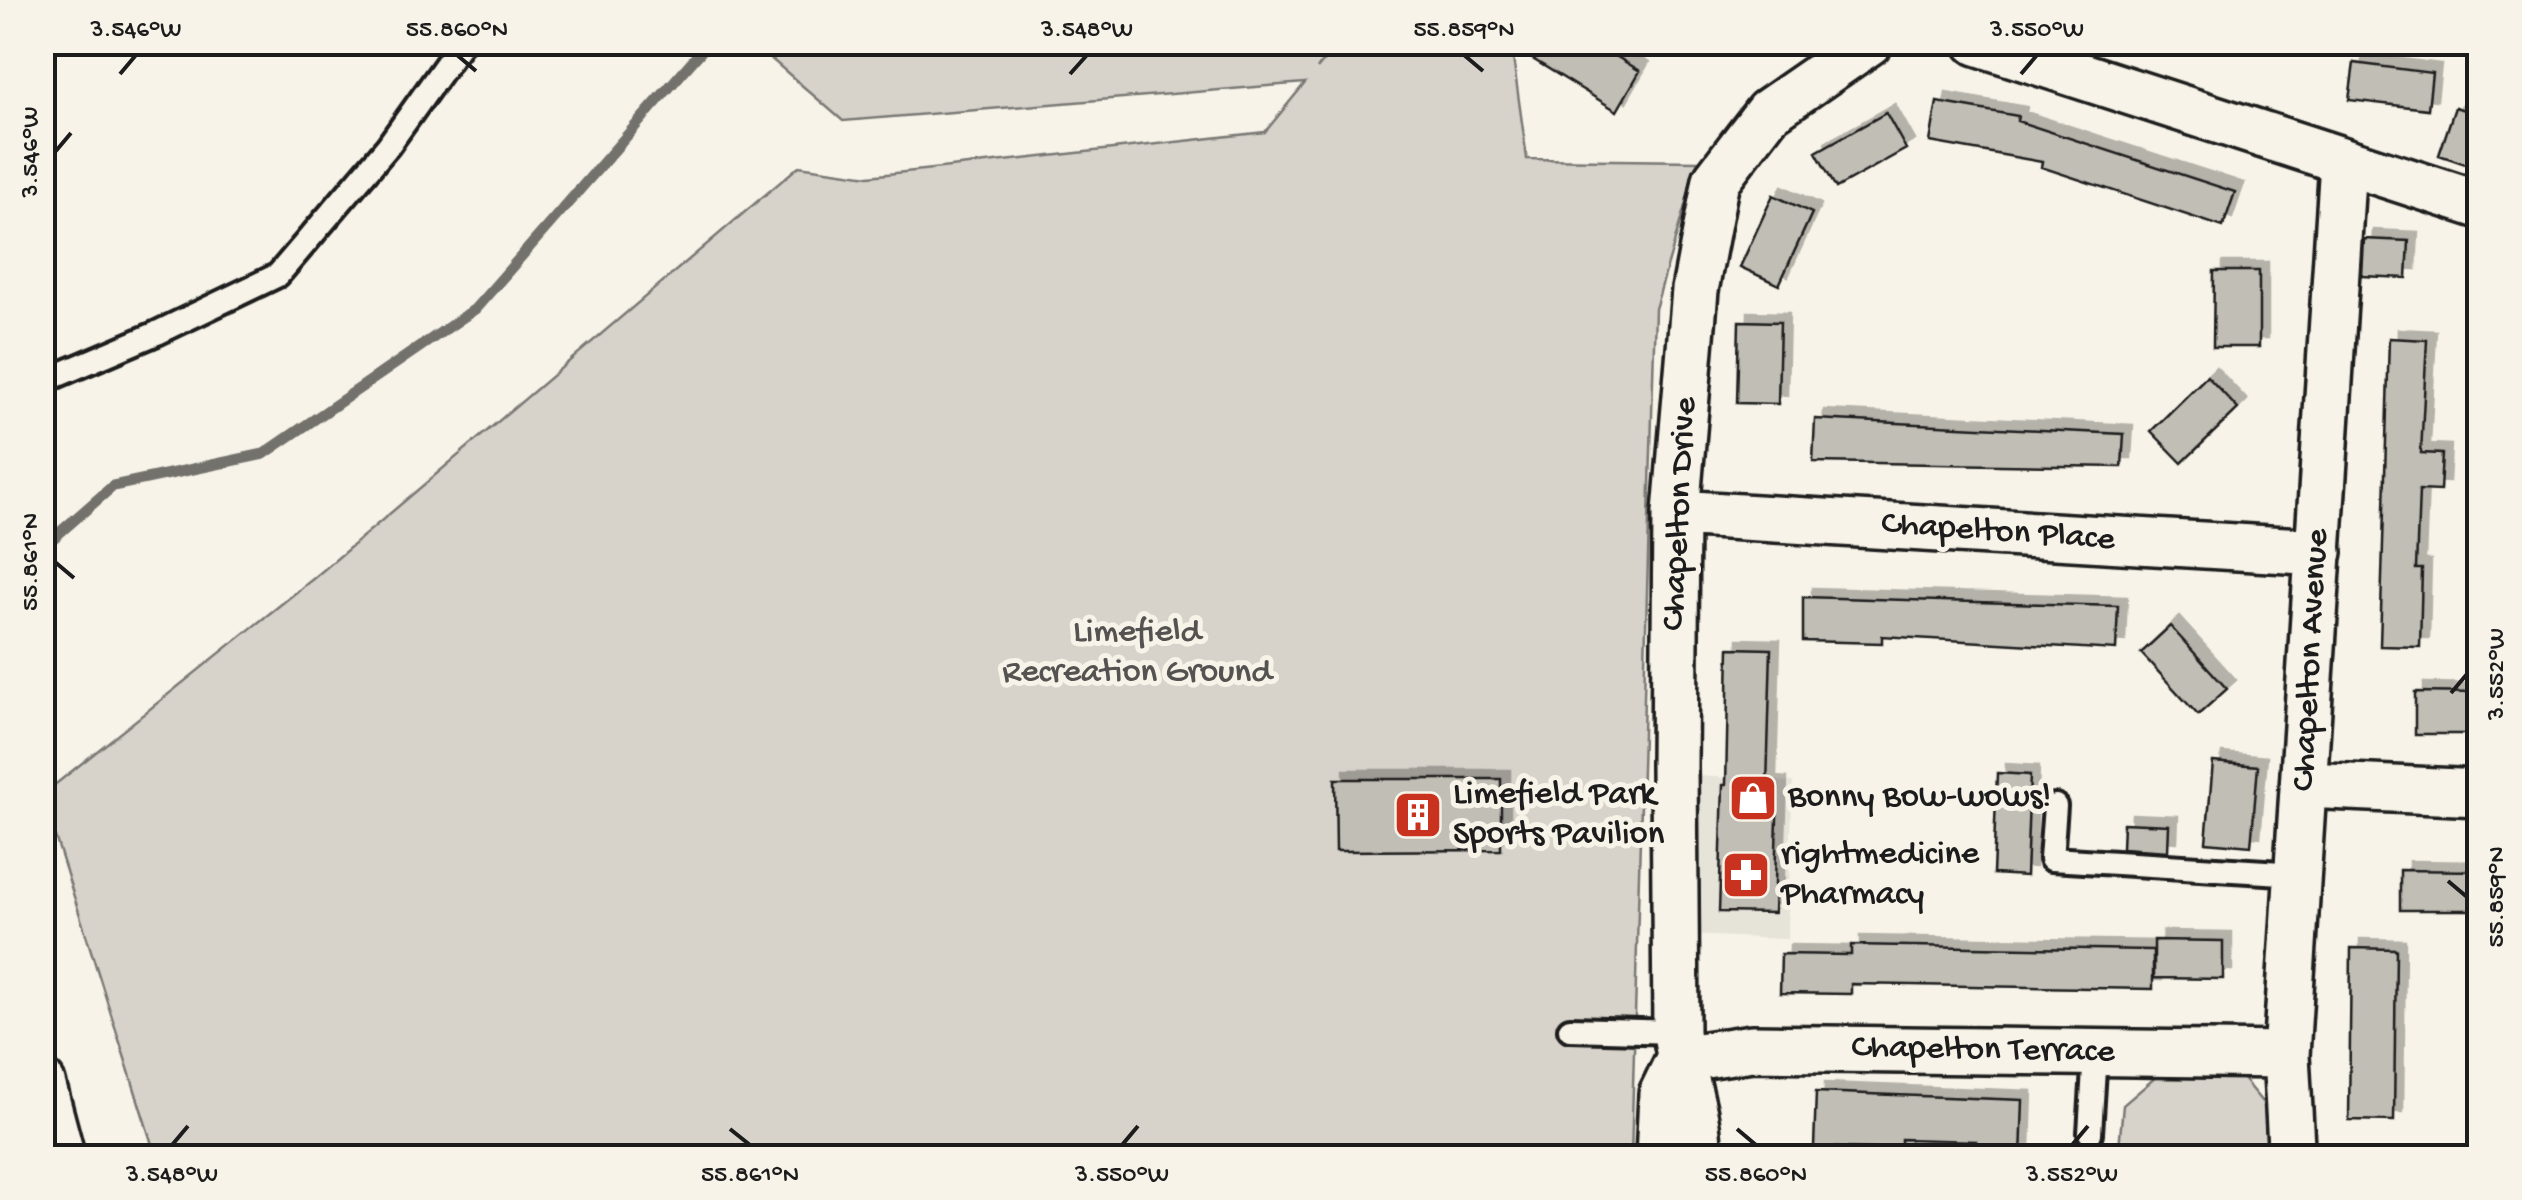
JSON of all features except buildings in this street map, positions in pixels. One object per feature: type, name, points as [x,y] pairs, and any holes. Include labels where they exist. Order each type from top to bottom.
[{"type":"street","name":"Chapelton Drive","points":[[1698,1158],[1699,1128],[1678,1046],[1674,766],[1676,513],[1695,290],[1716,180],[1768,112],[1870,42]]},
{"type":"street","points":[[1977,42],[2480,205]]},
{"type":"street","name":"Chapelton Avenue","points":[[2296,1158],[2291,1146],[2286,1055],[2343,162]]},
{"type":"street","name":"Chapelton Place","points":[[1676,513],[2319,552]]},
{"type":"street","points":[[2305,784],[2480,794]]},
{"type":"street","name":"Chapelton Drive","points":[[1659,1158],[1662,1094],[1678,1046]]},
{"type":"street","name":"Chapelton Terrace","points":[[1678,1046],[2286,1055]]},
{"type":"street","points":[[42,1083],[62,1158]]},
{"type":"lane","points":[[42,382],[278,276],[388,146],[462,42]]},
{"type":"lane","points":[[2054,806],[2051,859],[2299,874]]},
{"type":"lane","points":[[1570,1029],[1678,1046]]},
{"type":"lane","points":[[2090,1133],[2095,1053]]},
{"type":"shaded area","points":[[1683,775],[1793,782],[1787,939],[1683,935]]},
{"type":"green space","name":"Limefield Recreation Ground","points":[[753,43],[1334,43],[1317,69],[1339,43],[1511,43],[1527,159],[1698,161],[1655,309],[1631,1157],[156,1157],[42,795],[314,578],[799,166],[869,176],[1265,132],[1305,83],[843,121]]},
{"type":"green space","points":[[2164,1070],[2242,1078],[2272,1114],[2275,1157],[2118,1158],[2123,1105]]},
{"type":"waterway","points":[[42,548],[113,486],[264,454],[475,309],[709,42]]},
{"type":"place","name":"Bonny Bow-wows!","points":[[1753,798]]},
{"type":"place","name":"Limefield Park Sports Pavilion","points":[[1418,815]]},
{"type":"place","name":"rightmedicine Pharmacy","points":[[1746,875]]}]
